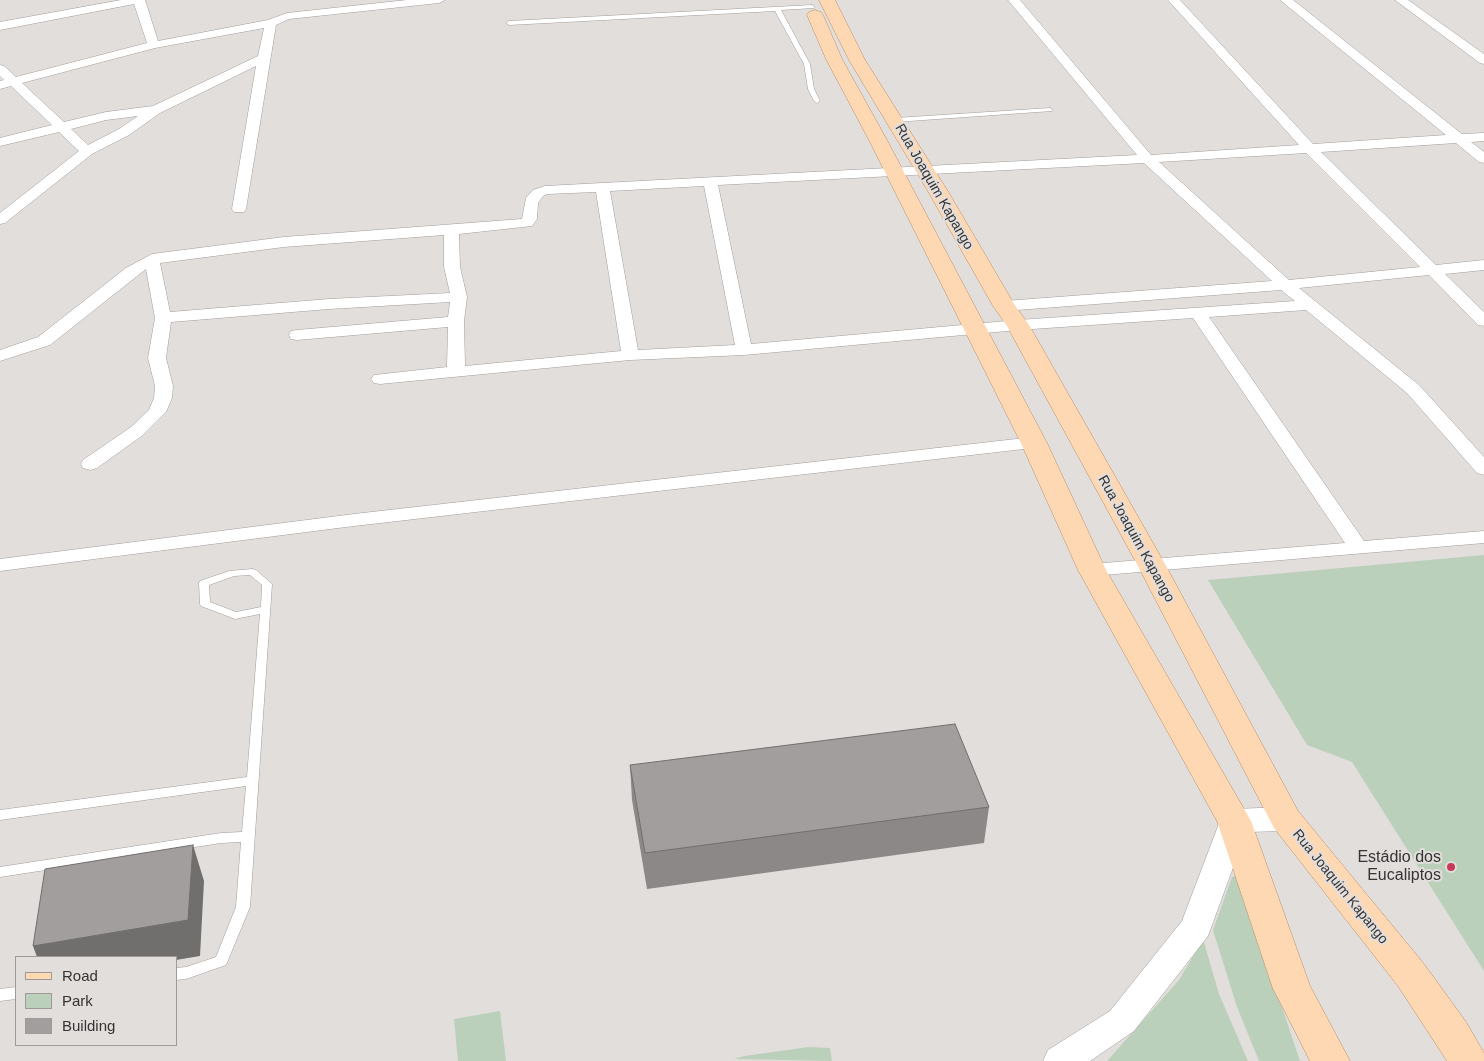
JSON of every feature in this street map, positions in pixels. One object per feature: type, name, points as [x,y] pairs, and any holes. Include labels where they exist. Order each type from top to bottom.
[{"type":"main road","name":"Rua Joaquim Kapango","points":[[816,2],[857,60],[895,120],[1011,315],[1152,566],[1286,819],[1411,976],[1452,1034],[1468,1061]]},
{"type":"main road","name":"Rua Joaquim Kapango","points":[[816,2],[834,59],[976,328],[1034,443],[1092,570],[1234,821],[1292,989],[1330,1061]]},
{"type":"street","points":[[60,15],[68,0]]},
{"type":"street","points":[[0,26],[138,0],[154,45]]},
{"type":"street","points":[[6,83],[154,45],[271,23],[287,16],[389,2],[439,0]]},
{"type":"street","points":[[1014,0],[1147,159],[1284,285],[1413,389],[1484,469]]},
{"type":"street","points":[[1174,0],[1310,149],[1484,321]]},
{"type":"street","points":[[1286,0],[1484,159]]},
{"type":"street","points":[[1401,0],[1484,60]]},
{"type":"street","points":[[239,209],[271,23]]},
{"type":"street","points":[[0,220],[87,151],[124,132],[155,110],[264,58]]},
{"type":"street","points":[[0,69],[6,83],[62,126],[87,151]]},
{"type":"street","points":[[0,142],[106,116],[155,110]]},
{"type":"street","points":[[0,356],[44,341],[132,271],[152,259],[284,242],[527,223],[530,219],[531,203],[538,193],[554,188],[895,173],[1484,137]]},
{"type":"street","points":[[710,182],[744,350]]},
{"type":"street","points":[[602,187],[630,355]]},
{"type":"street","points":[[451,230],[452,266],[459,297],[456,321],[456,371]]},
{"type":"street","points":[[90,464],[115,448],[157,412],[164,398],[164,386],[157,358],[163,318],[152,259]]},
{"type":"street","points":[[380,378],[630,355],[744,350],[976,328],[1011,315],[1431,269],[1484,265]]},
{"type":"street","points":[[163,318],[329,304],[459,297]]},
{"type":"street","points":[[1011,315],[1198,313],[1308,305]]},
{"type":"street","points":[[1198,313],[1358,547]]},
{"type":"street","points":[[297,335],[456,321]]},
{"type":"street","points":[[0,566],[354,520],[1034,443]]},
{"type":"street","points":[[1092,570],[1484,537]]},
{"type":"street","points":[[1061,1061],[1122,1021],[1196,927],[1234,821],[1286,819]]},
{"type":"lane","points":[[510,23],[776,9],[816,2]]},
{"type":"lane","points":[[776,9],[807,64],[811,89],[817,101]]},
{"type":"lane","points":[[895,120],[1050,110]]},
{"type":"lane","points":[[178,974],[186,973],[221,961],[243,907],[266,609],[267,584],[252,572],[233,573],[204,583],[205,604],[235,616],[266,609]]},
{"type":"lane","points":[[0,815],[253,781]]},
{"type":"lane","points":[[0,872],[221,838],[248,838]]},
{"type":"lane","points":[[0,995],[15,993]]},
{"type":"green space","name":"Estádio dos Eucaliptos","points":[[1484,555],[1484,971],[1352,762],[1307,745],[1208,580]]},
{"type":"green space","points":[[1232,877],[1239,878],[1300,1061],[1259,1061],[1237,1007],[1213,930]]},
{"type":"green space","points":[[1203,939],[1219,994],[1248,1061],[1107,1061],[1179,980]]},
{"type":"green space","points":[[500,1011],[506,1061],[458,1061],[454,1019]]},
{"type":"green space","points":[[809,1047],[830,1048],[832,1061],[734,1059],[744,1056]]},
{"type":"building","points":[[955,724],[989,807],[645,853],[630,765]]},
{"type":"building","points":[[193,845],[188,920],[33,946],[45,869]]},
{"type":"place","name":"Estádio dos Eucaliptos","points":[[1451,867]]}]
